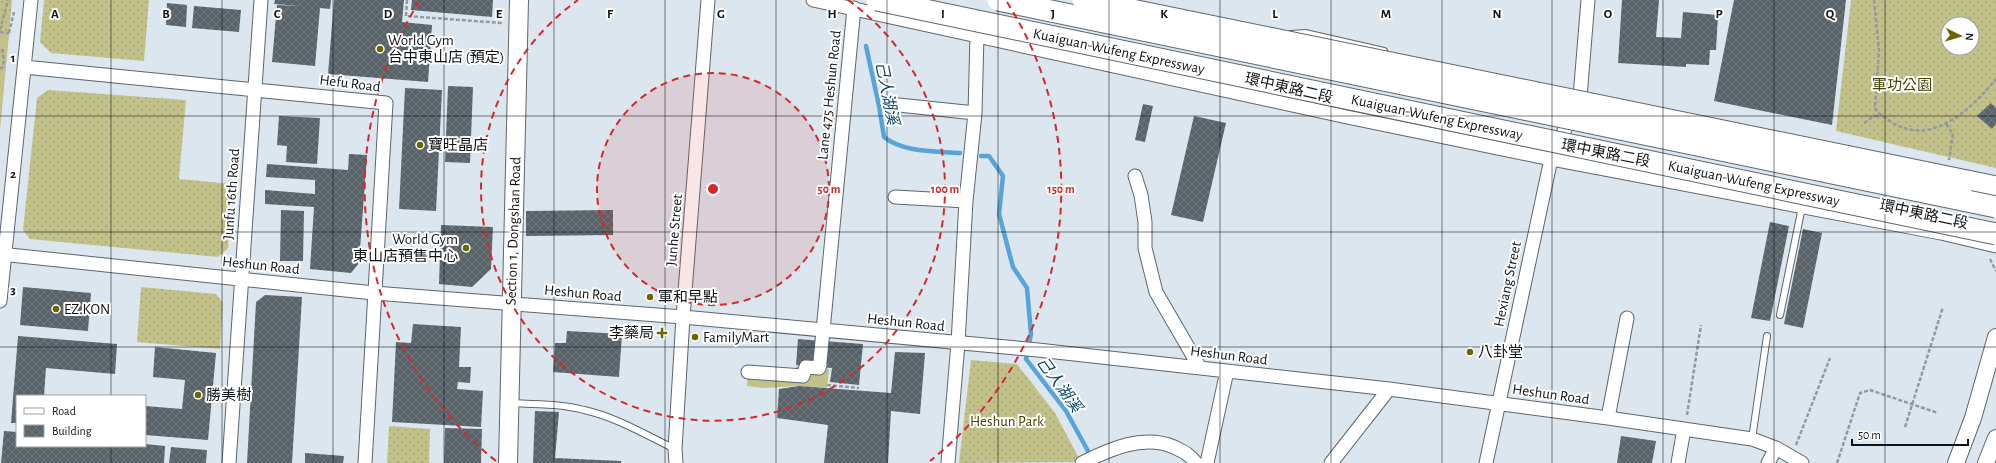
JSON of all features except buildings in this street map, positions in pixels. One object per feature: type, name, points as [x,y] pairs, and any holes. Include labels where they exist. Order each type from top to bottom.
[{"type":"highway","name":"Kuaiguan-Wufeng Expressway","points":[[877,0],[1996,234]]},
{"type":"highway","name":"Kuaiguan-Wufeng Expressway","points":[[998,0],[1996,207]]},
{"type":"highway","points":[[1092,4],[1996,187]]},
{"type":"main road","name":"Section 1, Dongshan Road","points":[[508,463],[519,0]]},
{"type":"street","points":[[0,301],[2,254],[31,0]]},
{"type":"street","name":"Junfu 16th Road","points":[[228,463],[261,0]]},
{"type":"street","name":"Junhe Street","points":[[676,463],[675,449],[683,317],[708,0]]},
{"type":"street","name":"環中東路二段","points":[[812,0],[1347,117],[1941,233],[1991,250]]},
{"type":"street","name":"環中東路二段","points":[[1044,0],[1092,4],[1573,112],[1996,196]]},
{"type":"street","points":[[1580,97],[1588,0]]},
{"type":"street","points":[[1090,60],[1092,4]]},
{"type":"street","name":"Lane 475 Heshun Road","points":[[748,372],[803,376],[806,367],[819,368],[854,8]]},
{"type":"street","points":[[948,463],[958,343],[966,201],[975,113],[976,35]]},
{"type":"street","name":"Hefu Road","points":[[24,67],[255,88],[386,103],[365,463]]},
{"type":"street","name":"Hexiang Street","points":[[1486,463],[1497,403],[1551,158],[1580,97]]},
{"type":"street","points":[[889,104],[975,113]]},
{"type":"street","points":[[1135,176],[1141,195],[1145,222],[1145,248],[1156,292],[1200,368]]},
{"type":"street","points":[[895,197],[966,201]]},
{"type":"street","name":"Heshun Road","points":[[2,254],[374,293],[683,317],[1038,350],[1389,389],[1684,428],[1752,439],[1776,448],[1796,460]]},
{"type":"street","points":[[1608,418],[1627,318]]},
{"type":"street","points":[[1956,463],[1973,418],[1996,337]]},
{"type":"street","points":[[1207,463],[1227,371]]},
{"type":"street","points":[[1331,463],[1389,389]]},
{"type":"street","points":[[1678,463],[1684,428]]},
{"type":"street","points":[[1986,463],[1996,438]]},
{"type":"street","points":[[1082,463],[1133,443],[1161,442],[1189,454],[1196,463]]},
{"type":"street","points":[[1768,463],[1776,448]]},
{"type":"lane","points":[[1234,38],[1305,33],[1391,53]]},
{"type":"lane","points":[[1489,76],[1580,97],[1680,115]]},
{"type":"lane","points":[[1780,315],[1802,206]]},
{"type":"lane","points":[[1752,439],[1767,336]]},
{"type":"lane","points":[[509,403],[537,404],[584,410],[611,418],[675,449]]},
{"type":"path","points":[[0,30],[8,0]]},
{"type":"path","points":[[408,0],[406,16],[519,24]]},
{"type":"path","points":[[1874,0],[1879,50],[1875,108],[1879,115],[1904,128],[1914,131],[1928,130],[1946,124],[1973,105],[1996,79]]},
{"type":"path","points":[[9,33],[15,10]]},
{"type":"path","points":[[1,67],[4,59],[2,49]]},
{"type":"path","points":[[1864,123],[1879,115]]},
{"type":"path","points":[[1946,124],[1953,134],[1948,162]]},
{"type":"path","points":[[1991,250],[1996,270]]},
{"type":"path","points":[[1905,426],[1943,307]]},
{"type":"path","points":[[1684,428],[1701,325]]},
{"type":"path","points":[[1796,460],[1830,358]]},
{"type":"path","points":[[827,385],[859,388]]},
{"type":"path","points":[[1837,463],[1860,393],[1870,390],[1938,413]]},
{"type":"green space","points":[[0,0],[12,0],[0,128]]},
{"type":"green space","points":[[44,0],[149,0],[144,61],[51,53],[40,42]]},
{"type":"green space","name":"軍功公園","points":[[1851,0],[1996,0],[1996,168],[1836,131]]},
{"type":"green space","points":[[0,32],[9,33],[0,128]]},
{"type":"green space","points":[[48,90],[186,100],[179,179],[232,184],[228,248],[218,257],[30,239],[23,230],[37,98]]},
{"type":"green space","points":[[141,287],[216,294],[223,303],[220,349],[137,342]]},
{"type":"green space","name":"Heshun Park","points":[[971,360],[1017,364],[1055,413],[1081,462],[959,463]]},
{"type":"green space","points":[[796,366],[829,369],[827,388],[799,386],[764,388],[747,386],[748,369],[796,371]]},
{"type":"green space","points":[[389,426],[430,429],[429,463],[387,463]]},
{"type":"waterway","name":"己人湖溪","points":[[866,46],[884,137],[892,142],[911,149],[960,153]]},
{"type":"waterway","name":"己人湖溪","points":[[981,156],[989,156],[1003,176],[999,214],[1013,267],[1027,288],[1031,334],[1026,359],[1066,411],[1088,451]]},
{"type":"place","name":"World Gym 台中東山店 (預定)","points":[[380,49]]},
{"type":"place","name":"寶旺晶店","points":[[420,145]]},
{"type":"place","name":"World Gym 東山店預售中心","points":[[466,248]]},
{"type":"place","name":"軍和早點","points":[[650,297]]},
{"type":"place","name":"EZ.KON","points":[[56,309]]},
{"type":"place","name":"李藥局","points":[[662,333]]},
{"type":"place","name":"FamilyMart","points":[[695,337]]},
{"type":"place","name":"八卦堂","points":[[1470,352]]},
{"type":"place","name":"勝美樹","points":[[198,395]]}]
